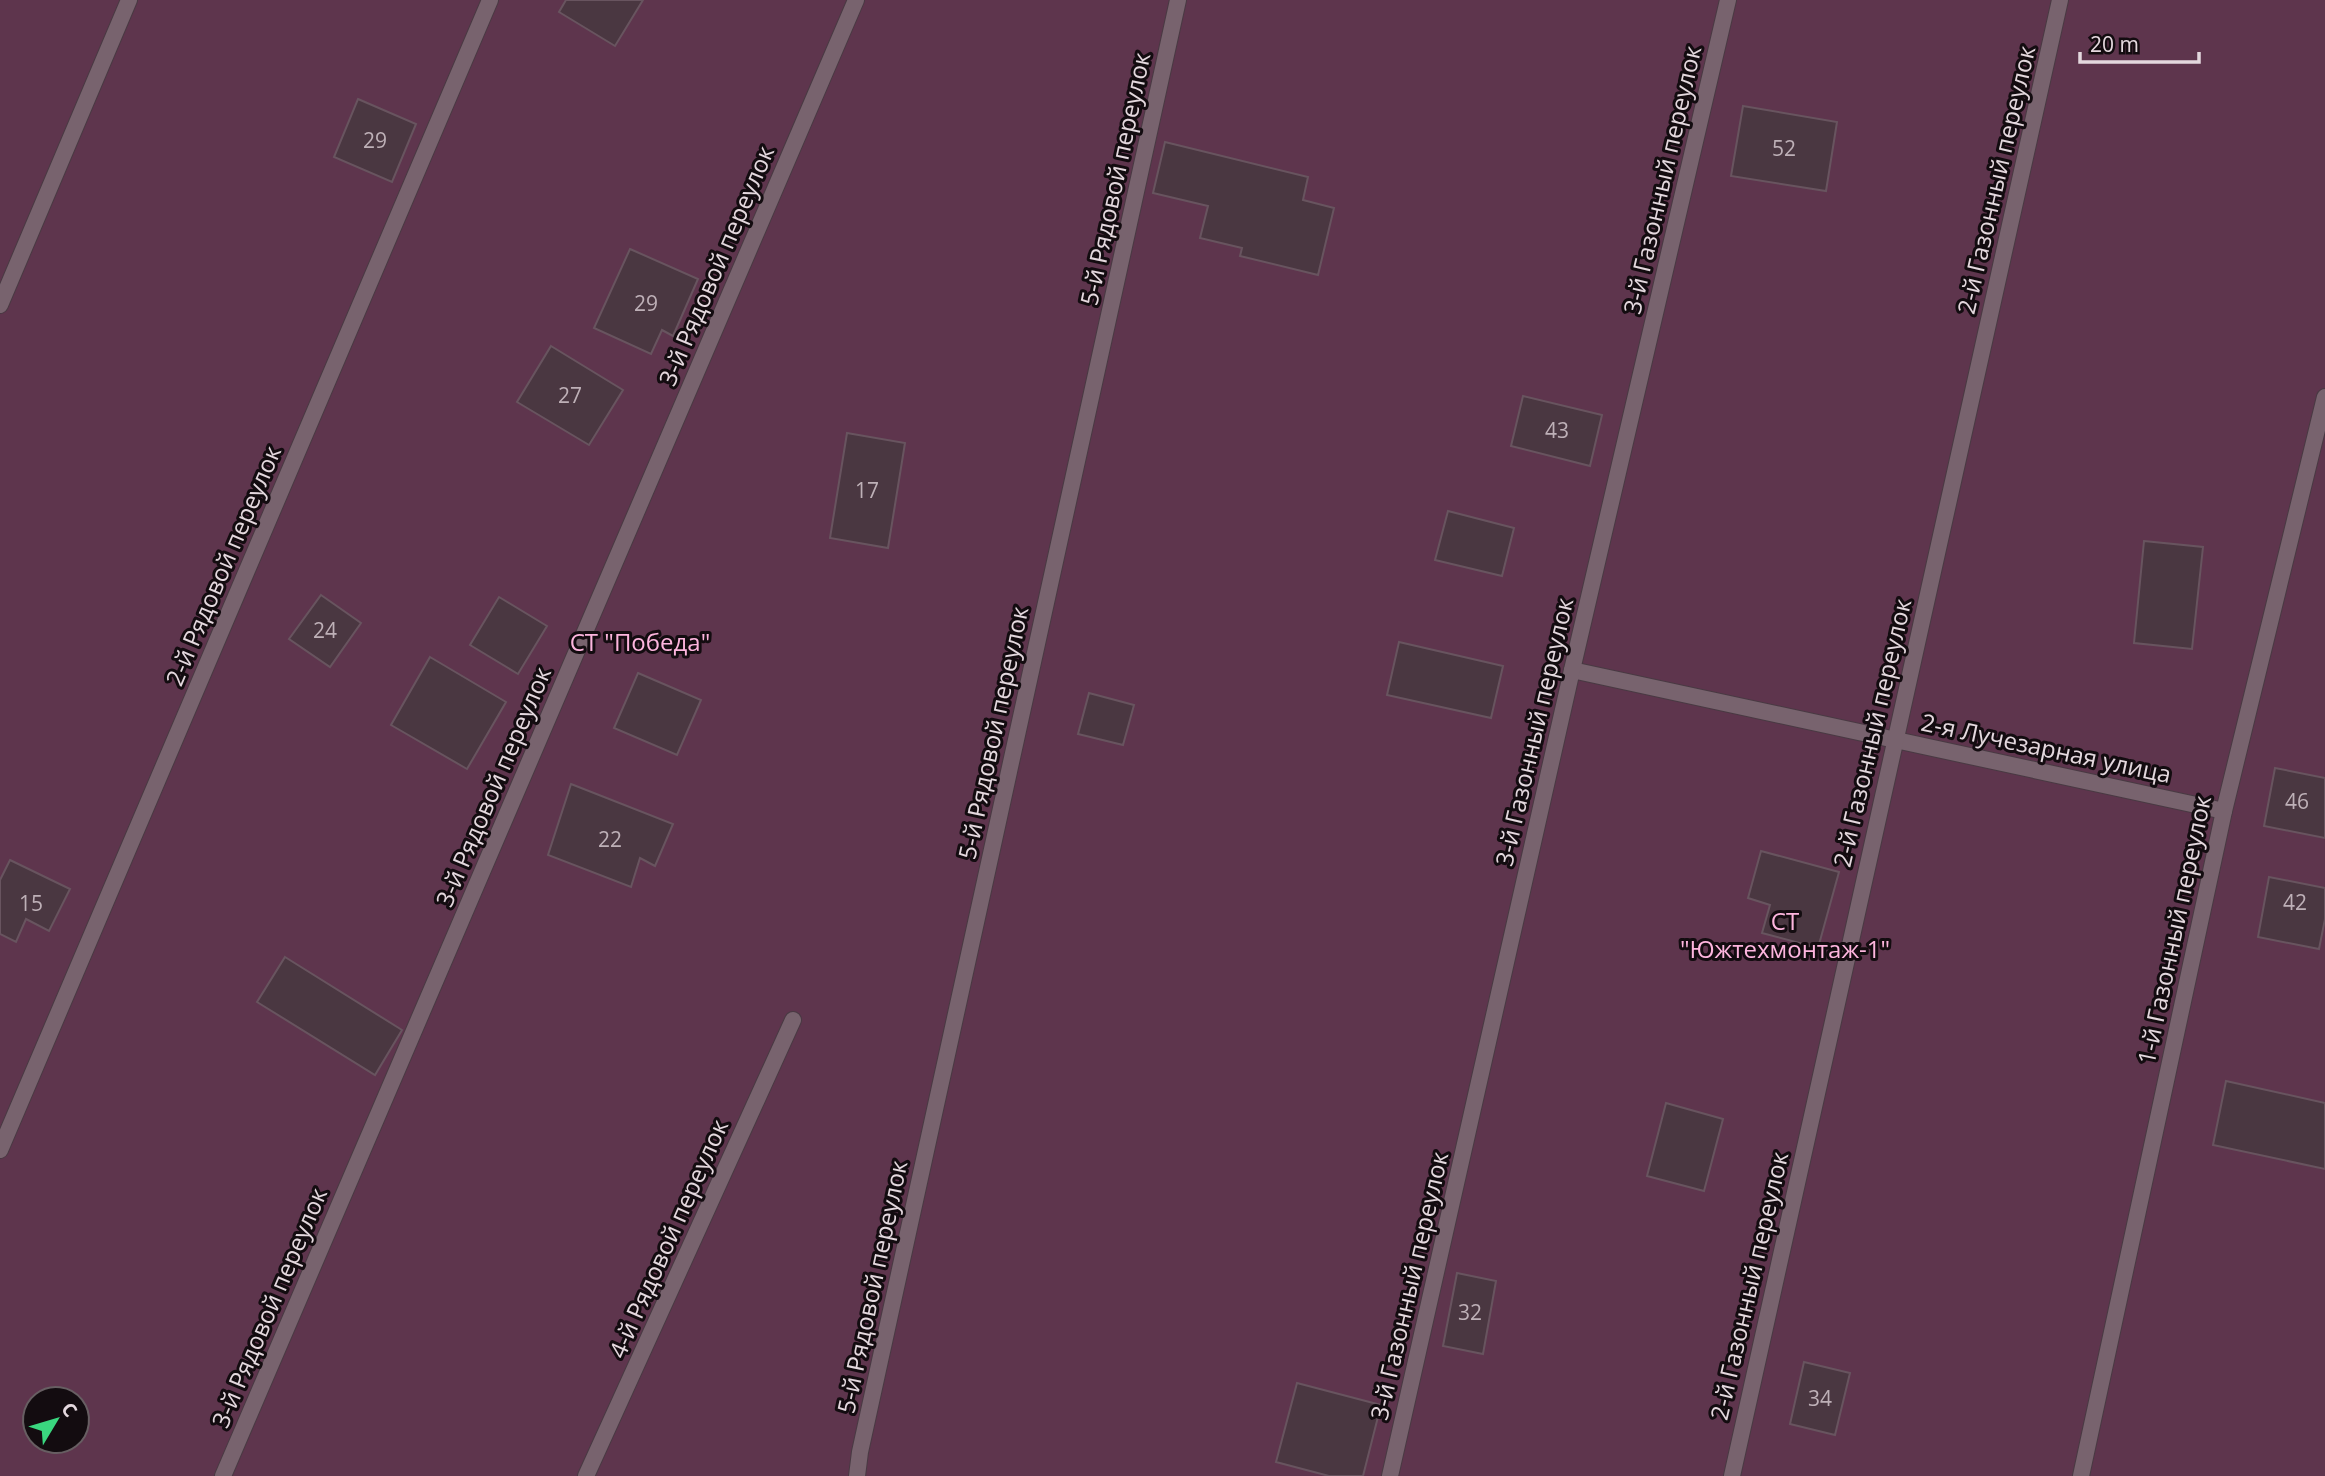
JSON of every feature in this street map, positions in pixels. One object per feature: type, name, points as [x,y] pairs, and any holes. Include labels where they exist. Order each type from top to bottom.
[{"type":"lane","points":[[0,305],[129,0]]},
{"type":"lane","name":"2-й Рядовой переулок","points":[[0,1150],[490,0]]},
{"type":"lane","name":"3-й Рядовой переулок","points":[[223,1476],[856,0]]},
{"type":"lane","name":"5-й Рядовой переулок","points":[[857,1476],[860,1452],[1178,0]]},
{"type":"lane","name":"3-й Газонный переулок","points":[[1390,1476],[1572,670],[1728,0]]},
{"type":"lane","name":"2-й Газонный переулок","points":[[1732,1476],[2060,0]]},
{"type":"lane","name":"1-й Газонный переулок","points":[[2081,1476],[2224,811],[2325,397]]},
{"type":"lane","name":"2-я Лучезарная улица","points":[[1572,670],[2224,811]]},
{"type":"lane","name":"4-й Рядовой переулок","points":[[586,1476],[793,1020]]},
{"type":"green space","points":[[0,0],[2325,0],[2325,1476],[0,1476]]},
{"type":"building","points":[[566,0],[643,0],[615,46],[559,12]]},
{"type":"building","points":[[358,99],[416,124],[392,182],[334,157]]},
{"type":"building","points":[[1743,106],[1837,122],[1826,191],[1731,176]]},
{"type":"building","points":[[1165,142],[1308,177],[1303,200],[1334,208],[1318,275],[1240,256],[1242,248],[1200,238],[1208,206],[1153,193]]},
{"type":"building","points":[[630,249],[698,279],[673,336],[662,330],[651,354],[594,328]]},
{"type":"building","points":[[551,346],[623,390],[589,445],[517,402]]},
{"type":"building","points":[[1523,396],[1602,415],[1590,466],[1511,446]]},
{"type":"building","points":[[847,433],[905,443],[888,548],[830,538]]},
{"type":"building","points":[[1448,511],[1514,528],[1502,576],[1435,560]]},
{"type":"building","points":[[2144,541],[2203,547],[2192,649],[2134,643]]},
{"type":"building","points":[[321,595],[361,623],[330,667],[289,639]]},
{"type":"building","points":[[499,597],[547,626],[518,674],[470,645]]},
{"type":"building","points":[[1399,642],[1503,666],[1491,718],[1387,695]]},
{"type":"building","points":[[430,657],[506,702],[467,769],[391,725]]},
{"type":"building","points":[[638,673],[701,700],[677,755],[614,728]]},
{"type":"building","points":[[1089,693],[1134,705],[1123,745],[1078,734]]},
{"type":"building","points":[[2275,768],[2325,778],[2325,838],[2264,826]]},
{"type":"building","points":[[571,784],[673,824],[655,866],[640,858],[631,887],[548,855]]},
{"type":"building","points":[[1761,851],[1839,872],[1818,948],[1762,933],[1770,905],[1748,898]]},
{"type":"building","points":[[10,860],[70,889],[49,931],[26,919],[16,942],[0,934],[0,880]]},
{"type":"building","points":[[2269,877],[2325,888],[2325,919],[2319,949],[2258,937]]},
{"type":"building","points":[[285,957],[402,1030],[375,1075],[257,1002]]},
{"type":"building","points":[[2226,1081],[2325,1103],[2325,1169],[2213,1145]]},
{"type":"building","points":[[1666,1103],[1723,1119],[1704,1191],[1647,1176]]},
{"type":"building","points":[[1457,1273],[1496,1281],[1483,1354],[1443,1346]]},
{"type":"building","points":[[1804,1362],[1850,1373],[1835,1435],[1790,1424]]},
{"type":"building","points":[[1297,1383],[1381,1405],[1363,1476],[1329,1476],[1276,1462]]},
{"type":"park label","name":"СТ \"Победа\"","points":[[640,643]]},
{"type":"park label","name":"СТ \"Южтехмонтаж-1\"","points":[[1785,936]]}]
